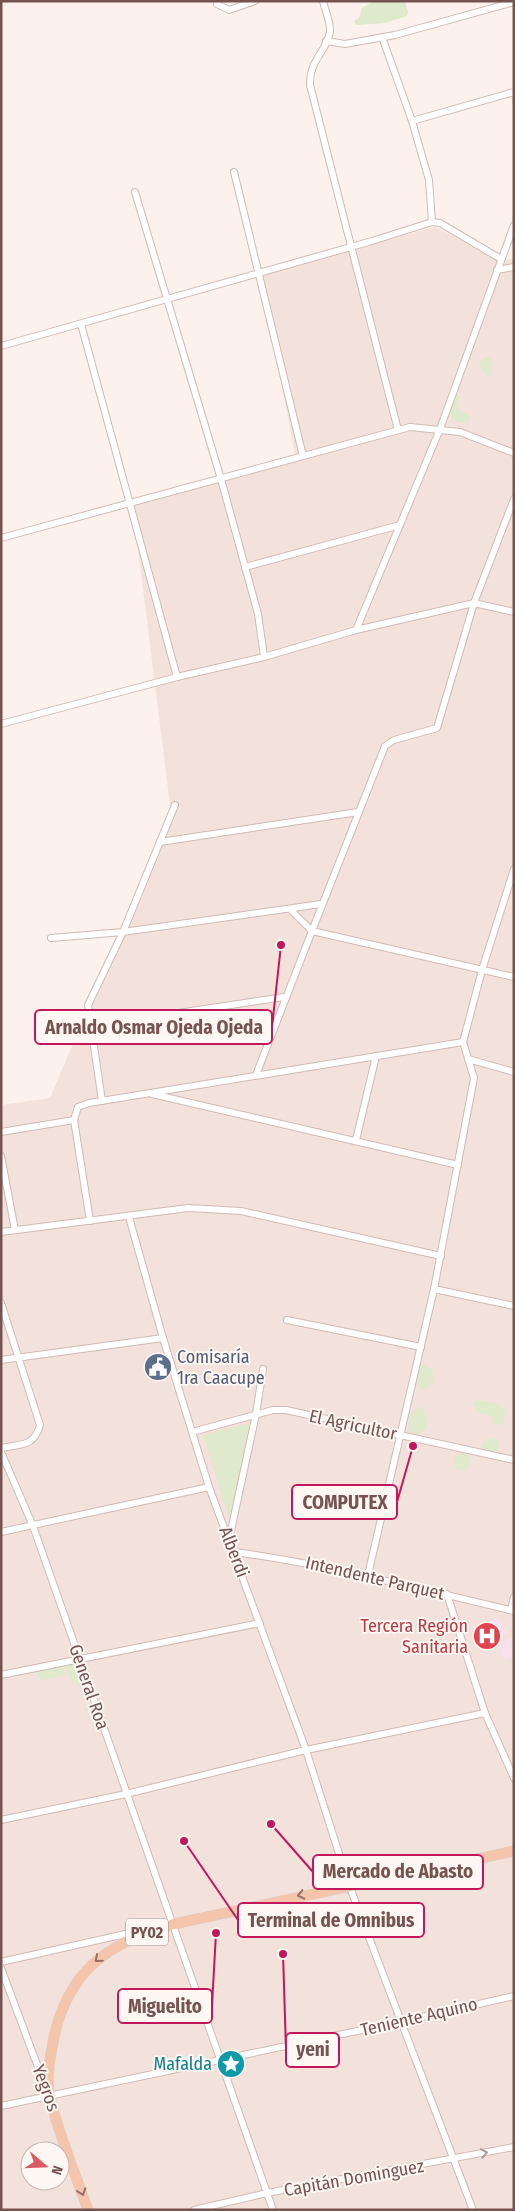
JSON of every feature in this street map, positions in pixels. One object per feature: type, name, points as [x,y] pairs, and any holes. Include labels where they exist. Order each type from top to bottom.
[{"type":"main road","name":"PY02","points":[[49,2096],[49,2066],[59,2016],[80,1978],[94,1962],[129,1938],[174,1924],[514,1851]]},
{"type":"main road","name":"Yegros","points":[[49,2096],[88,2210]]},
{"type":"street","points":[[218,1],[217,4],[229,10],[256,1]]},
{"type":"street","points":[[323,1],[330,30],[309,72],[310,85],[398,430]]},
{"type":"street","points":[[326,41],[345,44],[382,37],[514,2]]},
{"type":"street","points":[[382,37],[412,121],[429,180],[432,222]]},
{"type":"street","points":[[412,121],[514,92]]},
{"type":"street","points":[[234,172],[303,456]]},
{"type":"street","points":[[134,192],[221,479],[258,614],[264,657]]},
{"type":"street","points":[[1,346],[260,274],[432,222],[440,223],[501,259]]},
{"type":"street","points":[[356,630],[440,428],[514,224]]},
{"type":"street","points":[[497,270],[514,267]]},
{"type":"street","points":[[81,324],[177,678]]},
{"type":"street","points":[[1,538],[410,427],[440,428],[460,432],[514,453]]},
{"type":"street","points":[[256,1076],[284,998],[385,746],[394,740],[437,728],[474,603],[514,499]]},
{"type":"street","points":[[245,567],[400,525]]},
{"type":"street","points":[[1,724],[264,657],[356,630],[474,603],[514,612]]},
{"type":"street","points":[[102,1101],[88,1005],[123,932],[176,805]]},
{"type":"street","points":[[160,842],[358,812]]},
{"type":"street","points":[[368,1575],[434,1289],[474,1078],[463,1042],[482,970],[512,881],[513,870]]},
{"type":"street","points":[[51,938],[123,932],[321,904]]},
{"type":"street","points":[[290,909],[312,931],[514,977]]},
{"type":"street","points":[[91,1026],[284,998]]},
{"type":"street","points":[[90,1221],[74,1120],[78,1107],[148,1093],[463,1042]]},
{"type":"street","points":[[356,1140],[376,1056]]},
{"type":"street","points":[[468,1060],[514,1072]]},
{"type":"street","points":[[148,1093],[458,1164]]},
{"type":"street","points":[[1,1132],[74,1120]]},
{"type":"street","points":[[1,1156],[15,1230]]},
{"type":"street","points":[[1,1232],[188,1208],[223,1209],[441,1256]]},
{"type":"street","name":"Alberdi","points":[[129,1217],[163,1338],[209,1487],[306,1750],[349,1885],[473,2210]]},
{"type":"street","points":[[434,1289],[514,1306]]},
{"type":"street","points":[[1,1304],[16,1357],[40,1425],[37,1436],[30,1442],[1,1448]]},
{"type":"street","points":[[287,1320],[421,1348]]},
{"type":"street","points":[[1,1360],[163,1338]]},
{"type":"street","points":[[229,1540],[256,1414],[263,1369]]},
{"type":"street","name":"El Agricultor","points":[[192,1432],[273,1410],[286,1410],[514,1460]]},
{"type":"street","name":"General Roa","points":[[1,1452],[33,1526],[126,1794],[222,2060],[273,2210]]},
{"type":"street","points":[[1,1532],[209,1487]]},
{"type":"street","name":"Intendente Parquet","points":[[234,1552],[299,1561],[368,1575],[512,1610]]},
{"type":"street","points":[[447,1594],[485,1713],[514,1778]]},
{"type":"street","points":[[512,1610],[514,1597]]},
{"type":"street","points":[[1,1675],[260,1623]]},
{"type":"street","points":[[1,1820],[126,1794],[306,1750],[485,1713]]},
{"type":"street","points":[[1,1962],[174,1924]]},
{"type":"street","name":"Yegros","points":[[1,1968],[49,2096]]},
{"type":"street","name":"Teniente Aquino","points":[[1,2106],[400,2022],[514,1996]]},
{"type":"street","name":"Capitán Dominguez","points":[[194,2210],[267,2193],[514,2147]]},
{"type":"shaded area","points":[[435,227],[498,259],[514,259],[514,2210],[1,2210],[1,1105],[50,1098],[171,813],[132,501],[296,459],[260,275]]},
{"type":"shaded area","name":"Tercera Región Sanitaria","points":[[499,1617],[507,1633],[491,1639],[495,1647],[482,1651],[470,1628]]},
{"type":"shaded area","points":[[514,1637],[514,1656],[504,1660],[498,1643]]},
{"type":"green space","points":[[374,1],[405,1],[408,12],[407,16],[385,23],[356,25],[354,21],[359,18],[362,8]]},
{"type":"green space","points":[[489,357],[493,362],[491,374],[486,377],[479,365],[483,359]]},
{"type":"green space","points":[[454,392],[459,396],[458,410],[470,416],[468,423],[456,421],[450,414],[447,406]]},
{"type":"green space","points":[[422,1364],[432,1370],[433,1384],[422,1390],[416,1382]]},
{"type":"green space","points":[[477,1400],[492,1402],[502,1407],[505,1410],[503,1423],[500,1425],[492,1424],[493,1417],[481,1413],[474,1407],[472,1403]]},
{"type":"green space","points":[[421,1406],[427,1418],[427,1429],[418,1434],[408,1431],[410,1413]]},
{"type":"green space","points":[[250,1423],[230,1520],[203,1435]]},
{"type":"green space","points":[[490,1438],[499,1441],[498,1451],[495,1455],[480,1451],[483,1442]]},
{"type":"green space","points":[[463,1453],[471,1457],[466,1471],[458,1470],[454,1465],[455,1457]]},
{"type":"green space","points":[[72,1664],[76,1668],[81,1688],[71,1680],[65,1665]]},
{"type":"green space","points":[[62,1666],[65,1675],[41,1680],[35,1672]]},
{"type":"place","name":"Arnaldo Osmar Ojeda Ojeda","points":[[281,945]]},
{"type":"place","name":"Comisaría 1ra Caacupe","points":[[158,1367]]},
{"type":"place","name":"COMPUTEX","points":[[413,1446]]},
{"type":"place","name":"Tercera Región Sanitaria","points":[[487,1636]]},
{"type":"place","name":"Mercado de Abasto","points":[[271,1824]]},
{"type":"place","name":"Terminal de Omnibus","points":[[184,1841]]},
{"type":"place","name":"Miguelito","points":[[216,1933]]},
{"type":"place","name":"yeni","points":[[283,1954]]},
{"type":"place","name":"Mafalda","points":[[231,2064]]}]
